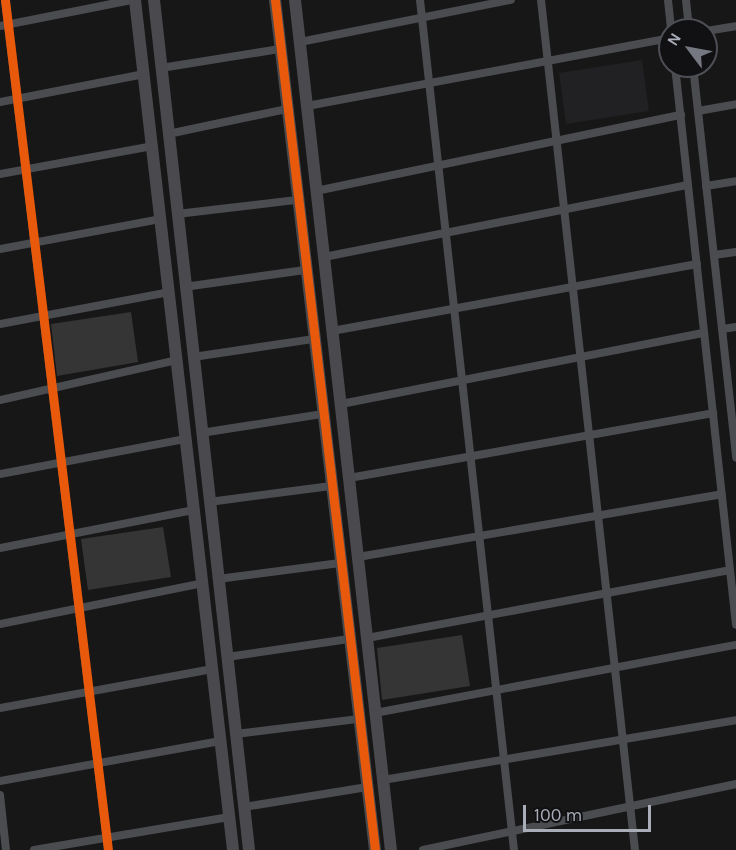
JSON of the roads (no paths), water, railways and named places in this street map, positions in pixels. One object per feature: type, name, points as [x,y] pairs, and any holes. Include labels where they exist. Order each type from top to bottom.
[{"type":"street","points":[[5,0],[4,25],[17,98],[26,169],[108,850]]},
{"type":"street","points":[[4,25],[133,0],[170,291],[233,850]]},
{"type":"street","points":[[154,0],[184,287],[249,850]]},
{"type":"street","points":[[275,0],[313,339],[375,850]]},
{"type":"street","points":[[295,0],[391,850]]},
{"type":"street","points":[[420,0],[514,850]]},
{"type":"street","points":[[300,42],[511,0]]},
{"type":"street","points":[[542,0],[635,850]]},
{"type":"street","points":[[668,0],[670,18]]},
{"type":"street","points":[[686,0],[688,18]]},
{"type":"street","points":[[718,29],[736,26]]},
{"type":"street","points":[[307,106],[658,40]]},
{"type":"street","points":[[161,68],[280,49]]},
{"type":"street","points":[[0,102],[144,74]]},
{"type":"street","points":[[676,78],[736,626]]},
{"type":"street","points":[[694,78],[722,329],[733,400],[736,458]]},
{"type":"street","points":[[698,111],[736,104]]},
{"type":"street","points":[[168,134],[287,109]]},
{"type":"street","points":[[316,191],[681,115]]},
{"type":"street","points":[[0,174],[153,147]]},
{"type":"street","points":[[706,186],[736,181]]},
{"type":"street","points":[[324,257],[688,185]]},
{"type":"street","points":[[177,214],[297,200]]},
{"type":"street","points":[[0,249],[161,219]]},
{"type":"street","points":[[714,255],[736,252]]},
{"type":"street","points":[[332,331],[697,264]]},
{"type":"street","points":[[184,287],[305,270]]},
{"type":"street","points":[[0,324],[170,291]]},
{"type":"street","points":[[722,329],[736,327]]},
{"type":"street","points":[[340,404],[704,333]]},
{"type":"street","points":[[193,357],[313,339]]},
{"type":"street","points":[[0,400],[177,360]]},
{"type":"street","points":[[349,478],[713,413]]},
{"type":"street","points":[[201,433],[322,414]]},
{"type":"street","points":[[0,474],[186,438]]},
{"type":"street","points":[[209,502],[331,486]]},
{"type":"street","points":[[358,557],[722,494]]},
{"type":"street","points":[[0,548],[194,510]]},
{"type":"street","points":[[218,579],[340,562]]},
{"type":"street","points":[[367,638],[730,570]]},
{"type":"street","points":[[0,624],[202,584]]},
{"type":"street","points":[[227,657],[349,639]]},
{"type":"street","points":[[375,713],[736,645]]},
{"type":"street","points":[[0,708],[212,669]]},
{"type":"street","points":[[236,734],[359,719]]},
{"type":"street","points":[[383,780],[736,720]]},
{"type":"street","points":[[0,781],[220,741]]},
{"type":"street","points":[[423,850],[736,784]]},
{"type":"street","points":[[244,807],[367,787]]},
{"type":"street","points":[[0,795],[6,850]]},
{"type":"street","points":[[34,850],[229,817]]}]
